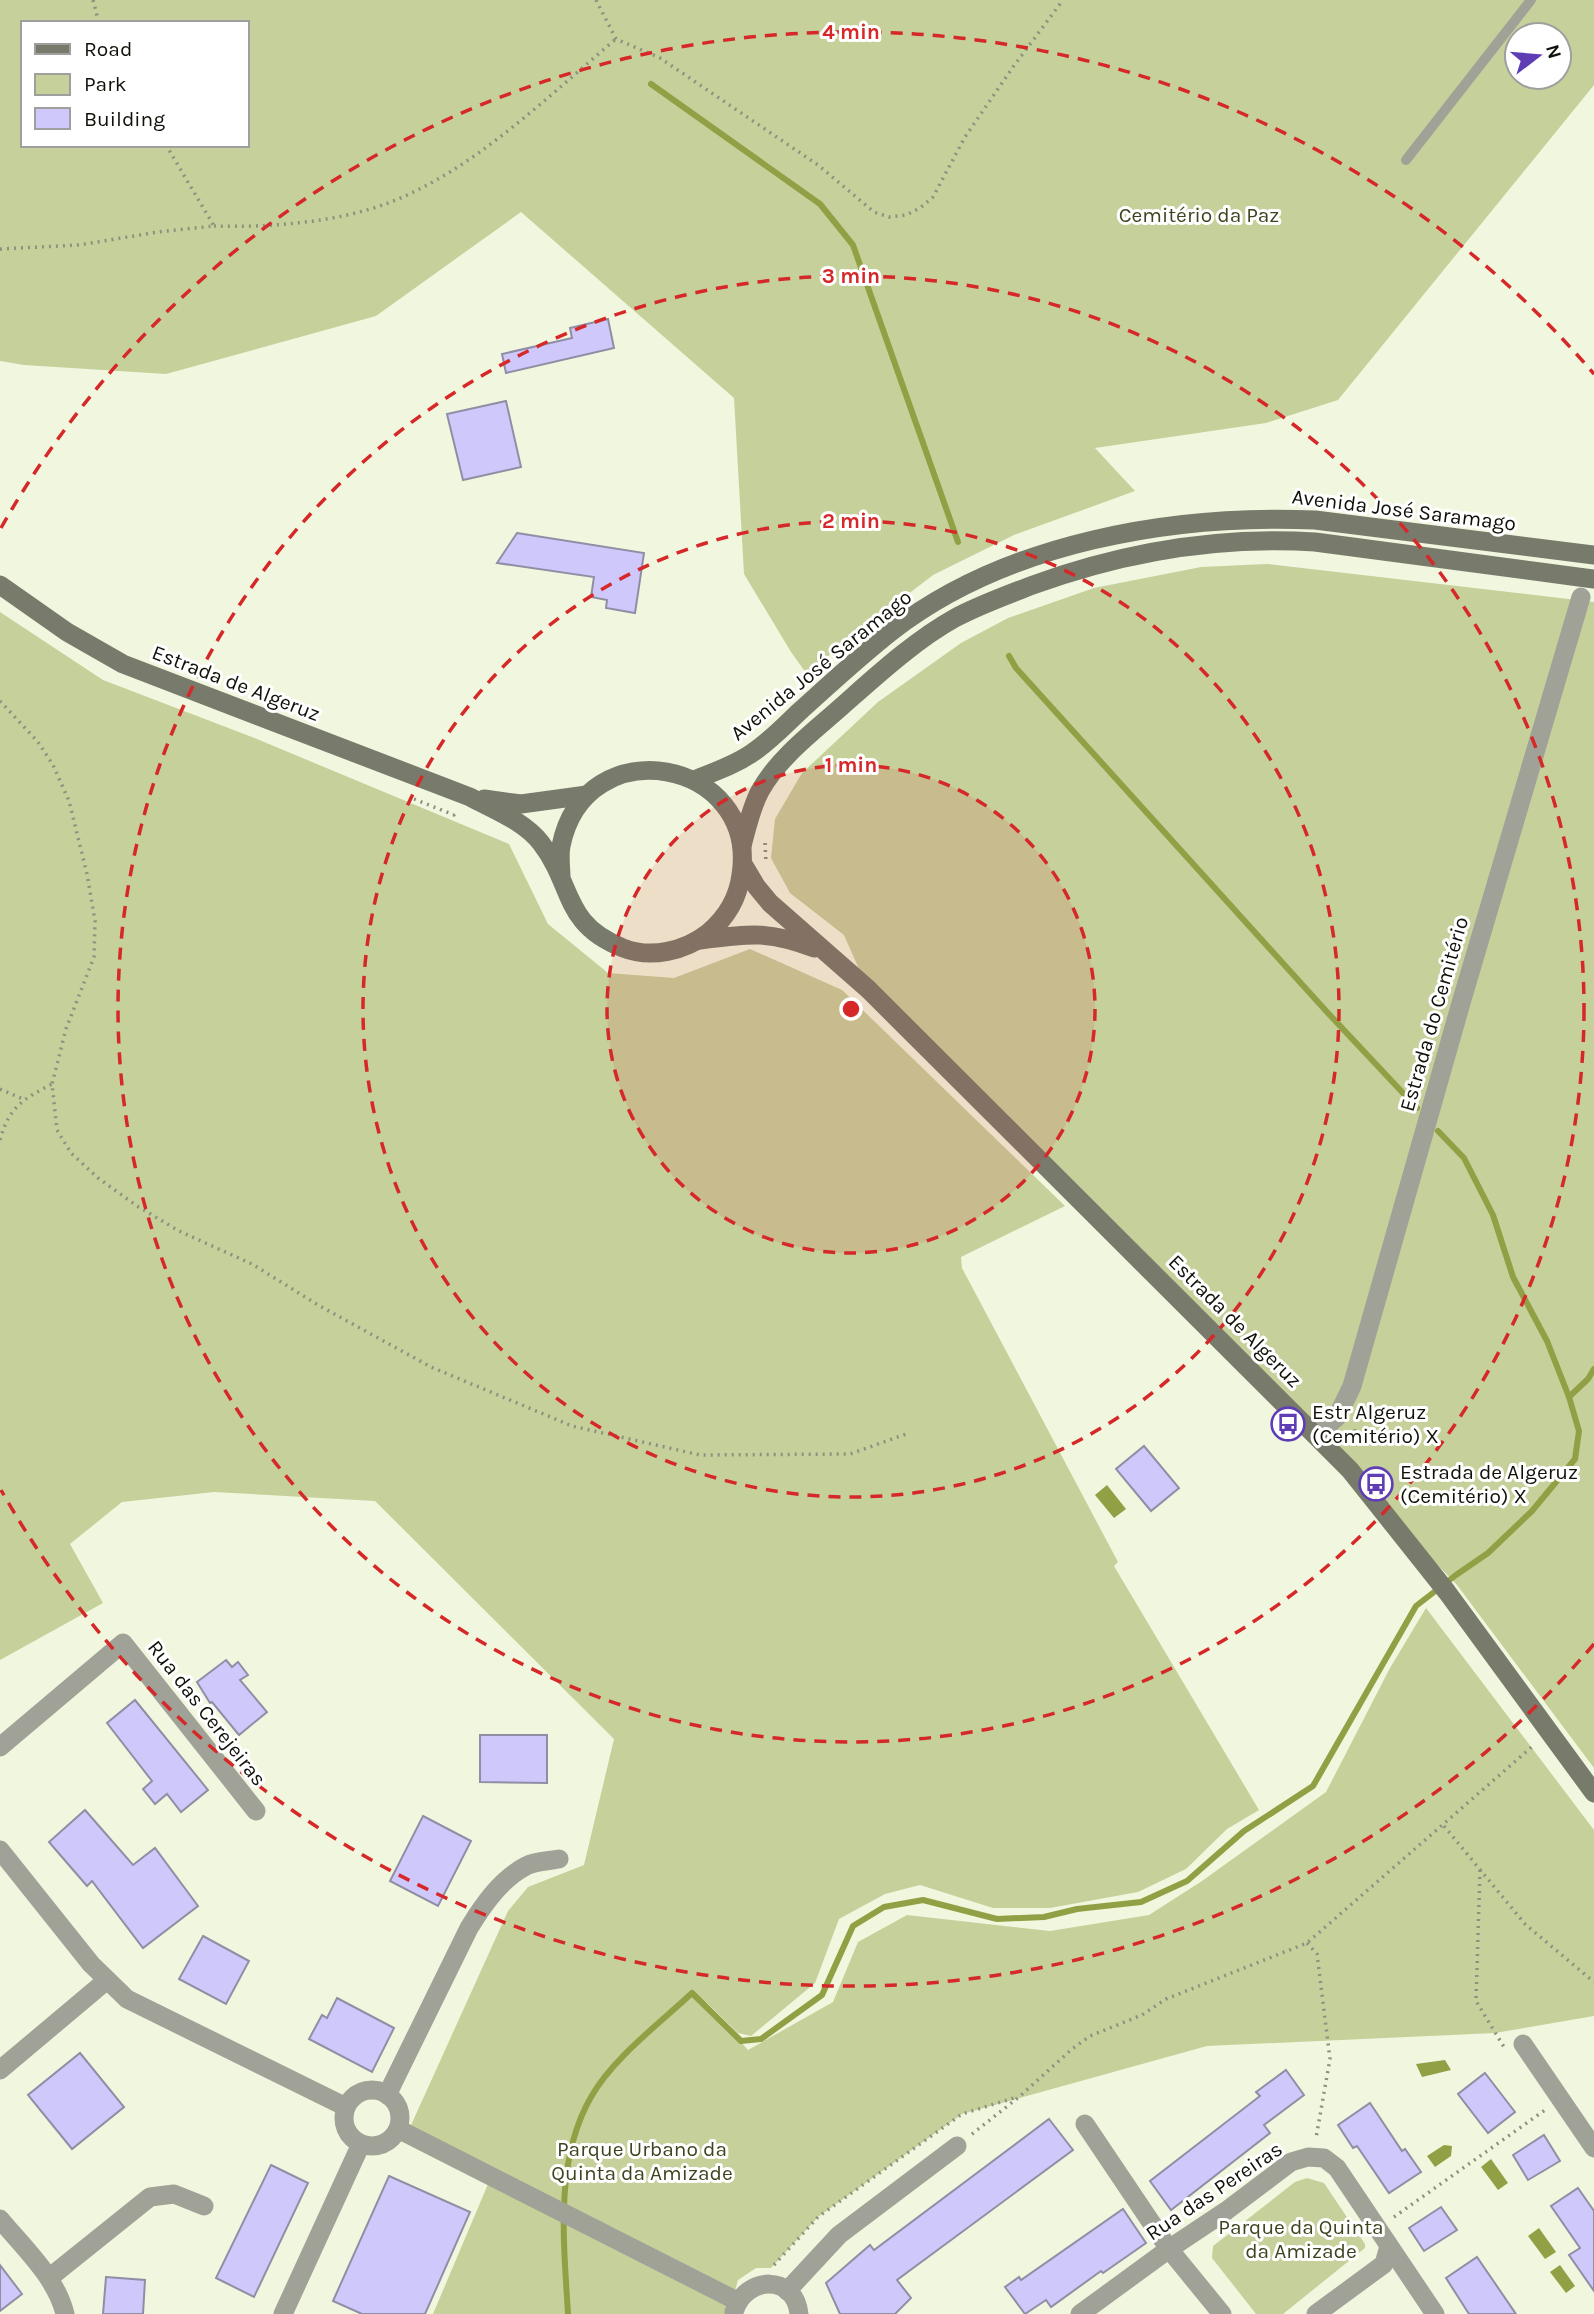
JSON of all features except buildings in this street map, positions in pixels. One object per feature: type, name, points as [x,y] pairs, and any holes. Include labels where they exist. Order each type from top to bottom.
[{"type":"main road","name":"Avenida José Saramago","points":[[694,780],[752,753],[894,629],[940,599],[1028,560],[1093,540],[1175,526],[1274,518],[1315,520],[1594,555]]},
{"type":"main road","name":"Avenida José Saramago","points":[[743,856],[749,817],[761,790],[791,751],[903,654],[953,619],[1009,594],[1092,566],[1141,553],[1191,545],[1273,540],[1315,542],[1594,579]]},
{"type":"main road","name":"Estrada de Algeruz","points":[[0,585],[67,632],[123,664],[470,797],[529,831],[541,843],[561,878],[569,902],[583,923],[603,939],[626,950],[651,953],[676,950],[699,940],[716,926],[730,908],[740,887],[743,856]]},
{"type":"main road","name":"Estrada de Algeruz","points":[[561,878],[561,848],[569,820],[587,795],[610,778],[638,770],[667,770],[694,780],[717,797],[733,820],[755,886],[770,903],[868,989],[1350,1470],[1442,1586],[1594,1793]]},
{"type":"main road","name":"Estrada de Algeruz","points":[[470,797],[521,804],[587,795]]},
{"type":"main road","name":"Estrada de Algeruz","points":[[699,940],[772,934],[827,952]]},
{"type":"street","name":"Estrada do Cemitério","points":[[1317,1436],[1337,1417],[1352,1386],[1457,1016],[1581,597]]},
{"type":"street","name":"Rua das Cerejeiras","points":[[0,1747],[123,1643],[256,1811]]},
{"type":"street","points":[[0,1850],[91,1964],[127,1999],[346,2107]]},
{"type":"street","points":[[387,2095],[469,1928],[484,1903],[506,1880],[527,1865],[559,1859]]},
{"type":"street","points":[[0,2070],[107,1980]]},
{"type":"street","points":[[1523,2045],[1594,2148]]},
{"type":"street","points":[[372,2090],[387,2095],[398,2108],[400,2119],[398,2129],[391,2138],[372,2146],[351,2138],[344,2118],[346,2107],[352,2098],[361,2092],[372,2090]]},
{"type":"street","points":[[1085,2124],[1169,2249],[1222,2314]]},
{"type":"street","points":[[398,2129],[597,2231],[735,2308],[745,2291],[756,2285],[769,2283],[782,2287],[792,2295],[799,2306],[799,2314]]},
{"type":"street","points":[[283,2314],[361,2144]]},
{"type":"street","points":[[787,2291],[839,2235],[957,2146]]},
{"type":"street","name":"Rua das Pereiras","points":[[1080,2314],[1291,2162],[1313,2157],[1324,2158],[1337,2168],[1435,2314]]},
{"type":"street","points":[[49,2278],[150,2197],[174,2194],[204,2206]]},
{"type":"street","points":[[0,2219],[49,2278],[65,2314]]},
{"type":"street","points":[[1316,2314],[1384,2264],[1389,2246]]},
{"type":"lane","points":[[1406,160],[1531,0]]},
{"type":"path","points":[[93,0],[98,21]]},
{"type":"path","points":[[596,0],[616,39],[660,58],[818,164],[874,212],[889,217],[906,215],[933,197],[965,137],[1063,0]]},
{"type":"path","points":[[0,249],[79,245],[214,226],[243,227],[325,219],[387,203],[440,178],[508,130],[616,39]]},
{"type":"path","points":[[167,147],[214,226]]},
{"type":"path","points":[[0,701],[38,742],[53,765],[69,801],[87,874],[94,921],[94,957],[66,1029],[52,1084],[57,1130],[71,1153],[107,1185],[179,1231],[252,1265],[318,1305],[432,1367],[572,1426],[700,1455],[850,1454],[909,1433]]},
{"type":"path","points":[[766,868],[764,847],[767,835]]},
{"type":"path","points":[[0,1140],[6,1119],[23,1099],[52,1084]]},
{"type":"path","points":[[0,1089],[23,1099]]},
{"type":"path","points":[[957,2146],[1090,2036],[1142,2015],[1166,1999],[1307,1943],[1444,1826],[1549,1731]]},
{"type":"path","points":[[1444,1826],[1525,1924],[1594,1982]]},
{"type":"path","points":[[1480,1868],[1476,2001],[1507,2053],[1523,2045]]},
{"type":"path","points":[[1307,1943],[1317,1954],[1331,2059],[1313,2157]]},
{"type":"path","points":[[1378,2228],[1560,2099]]},
{"type":"green space","name":"Cemitério da Paz","points":[[0,0],[1594,0],[1594,85],[1338,400],[1266,423],[1095,448],[1135,491],[1014,535],[933,575],[806,673],[744,574],[734,398],[521,212],[376,316],[166,374],[24,365],[0,361]]},
{"type":"green space","points":[[1267,564],[1594,602],[1594,1768],[1457,1585],[859,969],[844,935],[790,893],[771,858],[775,819],[802,773],[878,702],[961,643],[1008,618],[1094,588],[1201,567]]},
{"type":"green space","name":"Parque Urbano da Quinta da Amizade","points":[[0,612],[103,680],[252,737],[509,844],[548,924],[608,973],[674,978],[750,949],[842,990],[1065,1206],[961,1257],[962,1268],[1118,1562],[1114,1566],[1259,1810],[1227,1829],[1186,1869],[1138,1892],[1050,1908],[993,1908],[920,1885],[885,1894],[839,1919],[815,1983],[751,2036],[738,2033],[703,1999],[748,2050],[833,2002],[858,1942],[907,1915],[1050,1931],[1149,1915],[1202,1881],[1326,1792],[1390,1668],[1426,1608],[1594,1830],[1594,2016],[1495,2033],[1207,2046],[962,2114],[818,2217],[771,2268],[756,2268],[738,2280],[729,2314],[433,2314],[491,2177],[407,2134],[508,1911],[528,1887],[584,1865],[614,1739],[375,1501],[214,1492],[122,1502],[70,1544],[103,1603],[0,1660]]},
{"type":"green space","name":"Parque da Quinta da Amizade","points":[[1307,2178],[1324,2183],[1365,2244],[1365,2248],[1283,2314],[1256,2314],[1212,2258],[1213,2246],[1295,2182]]},
{"type":"shaded area","points":[[1107,1485],[1126,1509],[1114,1518],[1095,1495]]},
{"type":"shaded area","points":[[1445,2060],[1451,2070],[1422,2077],[1416,2064]]},
{"type":"shaded area","points":[[1444,2145],[1452,2146],[1451,2156],[1435,2167],[1427,2156]]},
{"type":"shaded area","points":[[1491,2159],[1508,2183],[1498,2190],[1481,2167]]},
{"type":"shaded area","points":[[1539,2228],[1556,2252],[1545,2259],[1528,2236]]},
{"type":"shaded area","points":[[1560,2265],[1575,2286],[1566,2293],[1550,2272]]},
{"type":"waterway","points":[[651,84],[820,204],[853,245],[958,542]]},
{"type":"waterway","points":[[1009,656],[1016,668],[1417,1108]]},
{"type":"waterway","points":[[568,2314],[564,2203],[566,2175],[579,2122],[591,2097],[611,2069],[692,1993],[741,2041],[761,2039],[822,1995],[853,1926],[884,1907],[923,1900],[997,1919],[1044,1917],[1077,1909],[1141,1902],[1187,1881],[1244,1831],[1313,1786],[1416,1606],[1488,1553],[1532,1511],[1575,1459],[1579,1431],[1547,1341],[1513,1277],[1493,1215],[1464,1158],[1438,1131]]},
{"type":"waterway","points":[[1569,1397],[1588,1379],[1594,1369]]},
{"type":"place","name":"Estr Algeruz (Cemitério) X","points":[[1288,1424]]},
{"type":"place","name":"Estrada de Algeruz (Cemitério) X","points":[[1376,1484]]}]
